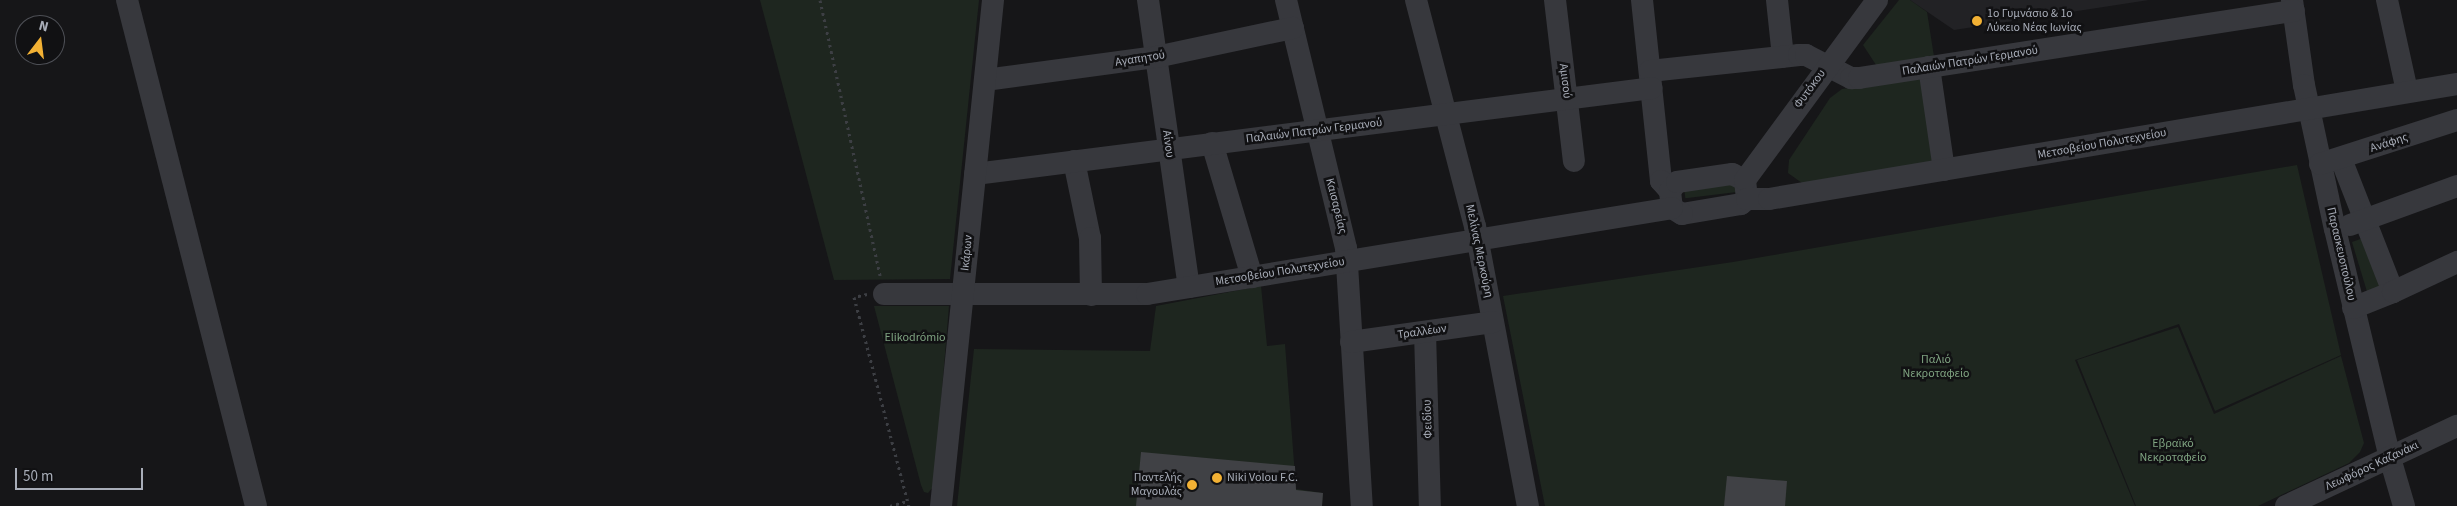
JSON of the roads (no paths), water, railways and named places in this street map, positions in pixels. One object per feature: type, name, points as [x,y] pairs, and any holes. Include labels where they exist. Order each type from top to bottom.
[{"type":"street","points":[[127,0],[256,506]]},
{"type":"street","name":"Ικάρων","points":[[941,506],[993,0]]},
{"type":"street","name":"Αίνου","points":[[1148,0],[1189,287]]},
{"type":"street","name":"Καισαρείας","points":[[1286,0],[1344,238],[1362,506]]},
{"type":"street","name":"Μελίνας Μερκούρη","points":[[1416,0],[1478,241],[1528,506]]},
{"type":"street","name":"Αμισού","points":[[1555,0],[1574,162]]},
{"type":"street","points":[[1642,0],[1661,181],[1671,200],[1682,214],[1741,204],[1746,189],[1732,174],[1677,182],[1671,200]]},
{"type":"street","points":[[1777,0],[1783,57]]},
{"type":"street","name":"Φυτόκου","points":[[1746,189],[1827,66],[1877,0]]},
{"type":"street","points":[[2387,0],[2407,91]]},
{"type":"street","name":"Παλαιών Πατρών Γερμανού","points":[[975,174],[1568,100],[1651,80],[1783,57],[1806,55],[1851,78],[1929,67],[2293,5]]},
{"type":"street","name":"Παρασκευοπούλου","points":[[2293,5],[2308,107],[2331,161],[2365,220],[2393,292]]},
{"type":"street","name":"Αγαπητού","points":[[985,80],[1156,57],[1293,28]]},
{"type":"street","points":[[1929,67],[1944,170]]},
{"type":"street","name":"Μετσοβείου Πολυτεχνείου","points":[[1746,189],[1769,199],[2128,140],[2308,107],[2457,84]]},
{"type":"street","name":"Ανάφης","points":[[2331,161],[2457,120]]},
{"type":"street","points":[[1212,144],[1252,277]]},
{"type":"street","points":[[1074,161],[1090,238],[1091,295]]},
{"type":"street","name":"Παρασκευοπούλου","points":[[2331,161],[2335,229],[2390,458],[2404,506]]},
{"type":"street","points":[[2335,229],[2457,186]]},
{"type":"street","name":"Μετσοβείου Πολυτεχνείου","points":[[884,294],[1147,294],[1478,241],[1671,200]]},
{"type":"street","points":[[2353,308],[2393,292],[2457,262]]},
{"type":"street","name":"Τραλλέων","points":[[1351,342],[1493,322]]},
{"type":"street","name":"Φειδίου","points":[[1425,332],[1430,506]]},
{"type":"street","name":"Λεωφόρος Καζανάκι","points":[[2286,506],[2457,426]]},
{"type":"place","name":"1ο Γυμνάσιο & 1ο Λύκειο Νέας Ιωνίας","points":[[1977,21]]},
{"type":"place","name":"Niki Volou F.C.","points":[[1217,478]]},
{"type":"place","name":"Παντελής Μαγουλάς","points":[[1192,485]]},
{"type":"park label","name":"Elikodrómio","points":[[915,338]]},
{"type":"park label","name":"Παλιό Νεκροταφείο","points":[[1936,367]]},
{"type":"park label","name":"Εβραϊκό Νεκροταφείο","points":[[2173,451]]}]
